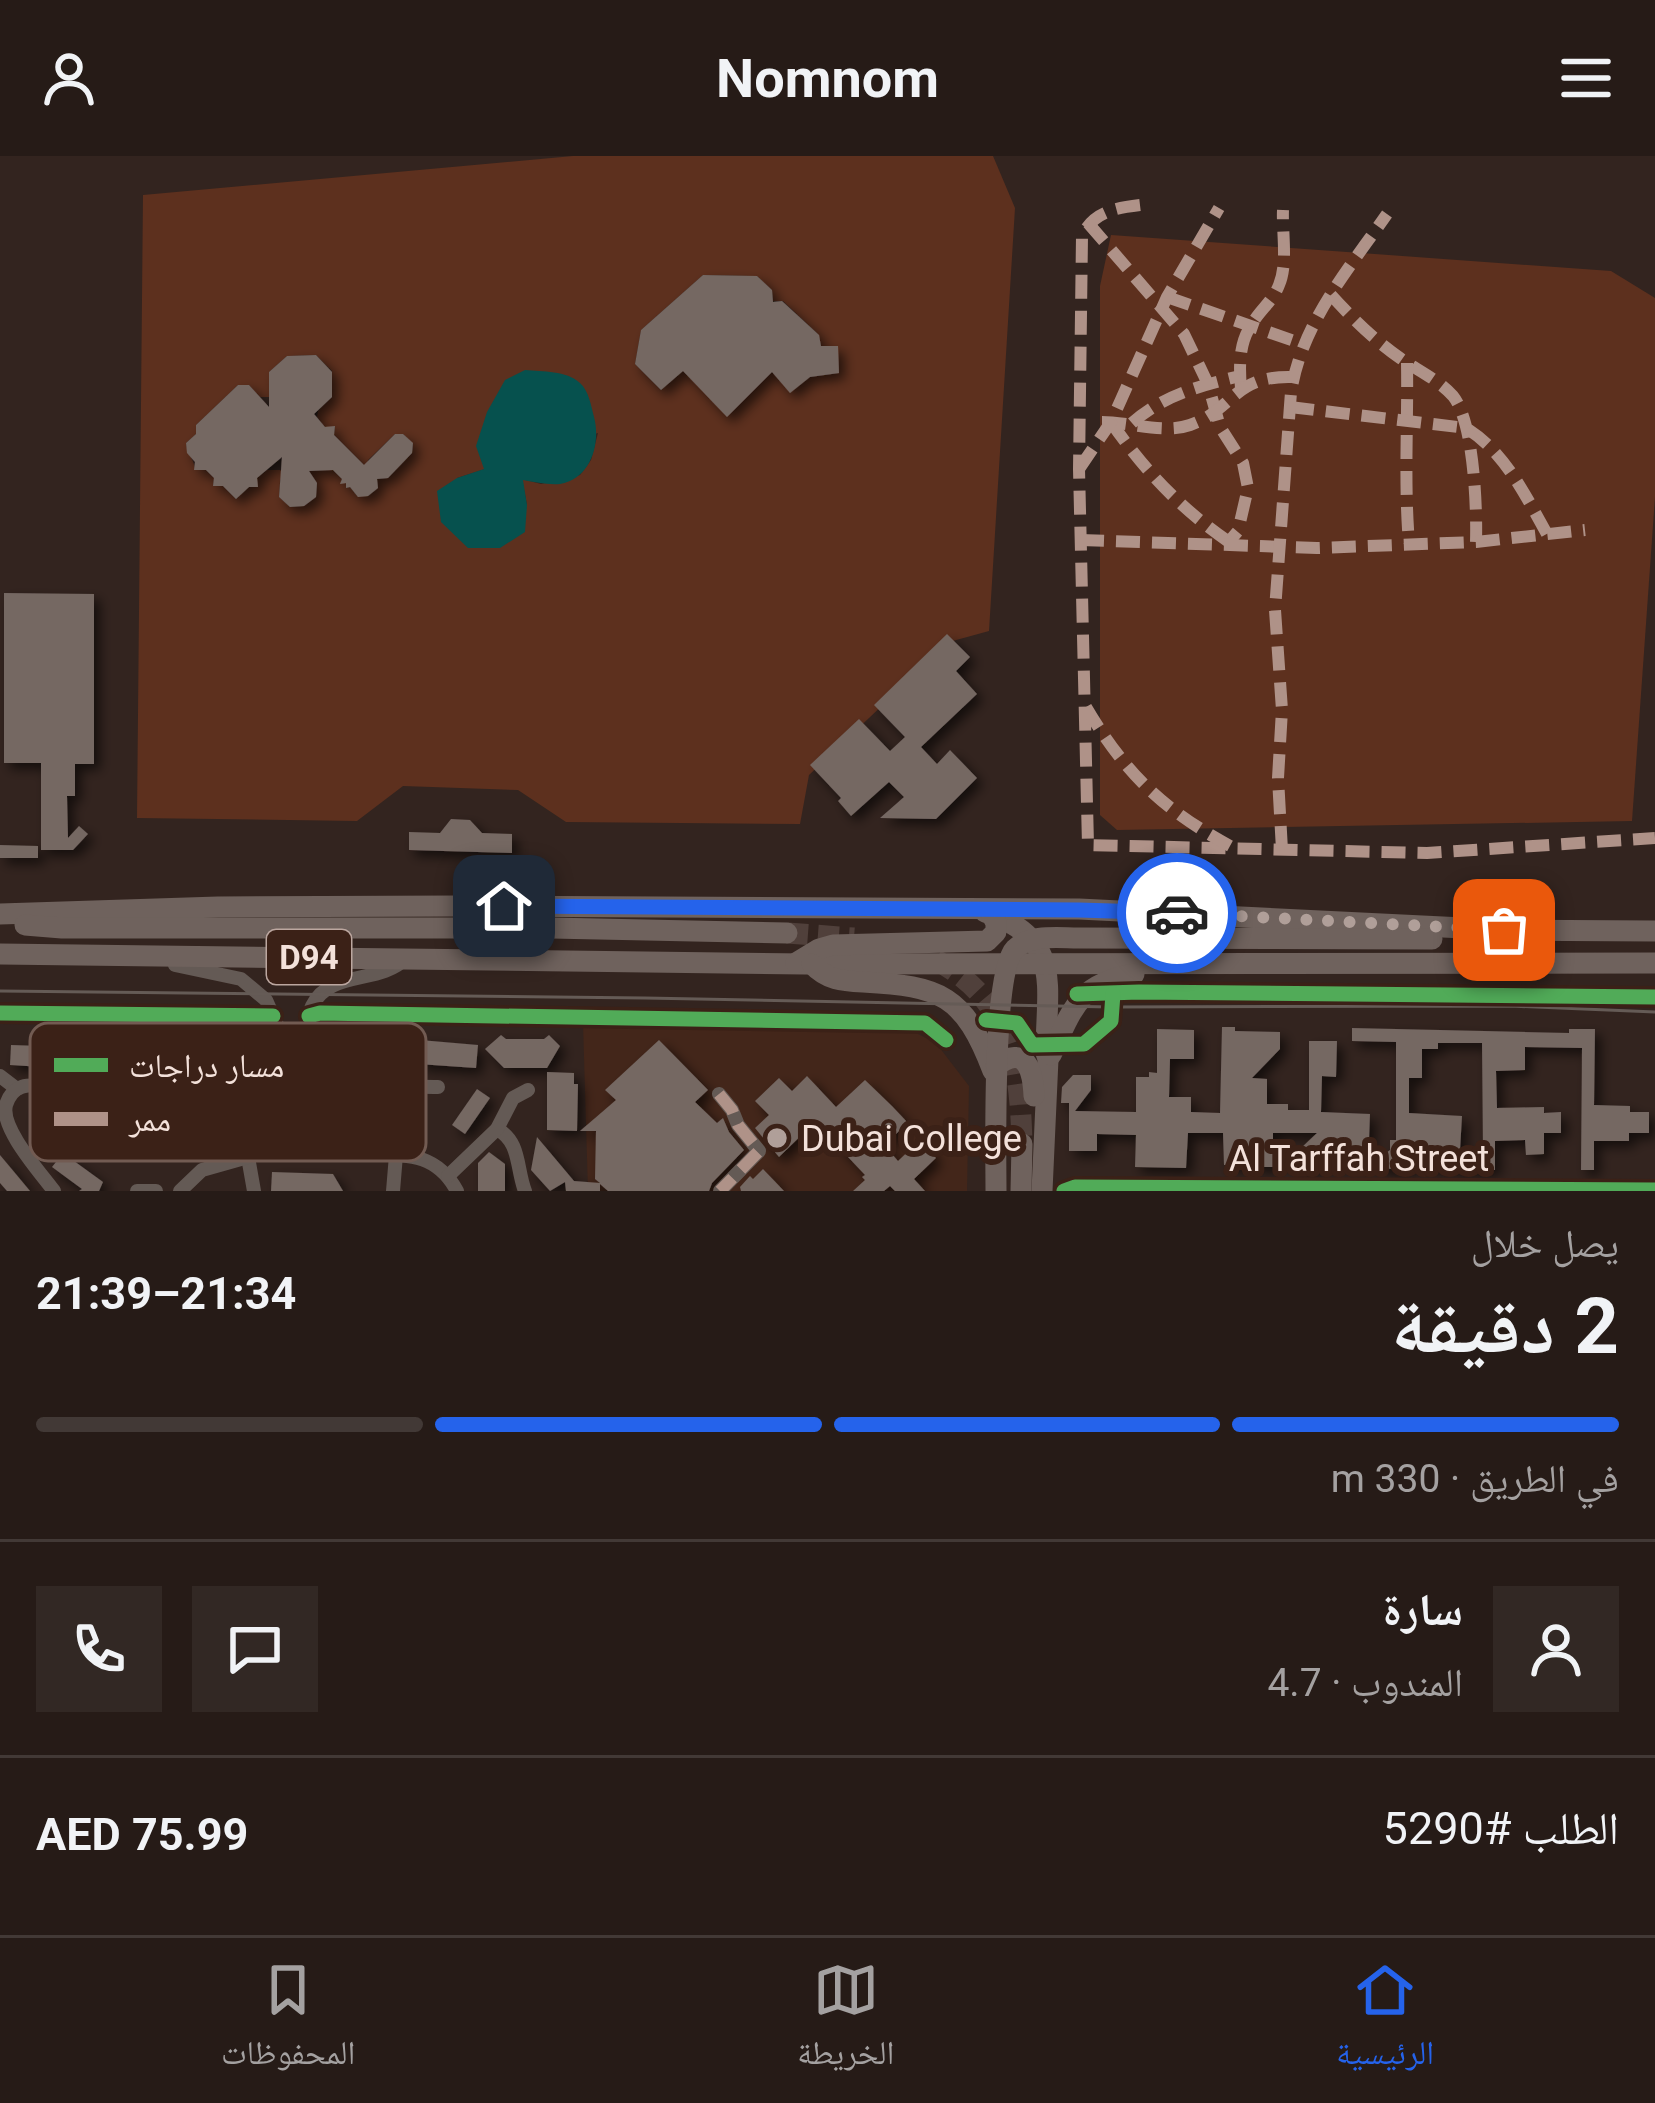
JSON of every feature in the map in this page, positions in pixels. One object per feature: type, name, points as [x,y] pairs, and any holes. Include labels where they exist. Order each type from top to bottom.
[{"type":"main road","name":"D94","points":[[0,918],[385,906],[1141,912],[1504,930],[1655,931]]},
{"type":"main road","points":[[982,911],[1006,920],[1031,940],[1046,963],[1048,1059],[1042,1191]]},
{"type":"main road","points":[[982,911],[996,922],[996,932],[986,941],[833,944],[819,949],[804,964],[831,979],[913,985],[940,995],[972,1026],[996,1071]]},
{"type":"main road","points":[[0,918],[62,928],[550,928],[787,934]]},
{"type":"main road","points":[[996,1191],[996,1071],[1006,963],[1016,948],[1031,940],[1436,939],[1504,930]]},
{"type":"main road","points":[[1078,938],[1062,941],[1057,949],[1063,959],[1078,964]]},
{"type":"main road","name":"D94","points":[[0,954],[804,964],[1655,963]]},
{"type":"main road","points":[[1048,1059],[1072,1010],[1094,987],[1115,977],[1188,964]]},
{"type":"main road","points":[[996,1071],[1014,1058],[1031,1068],[1044,1146]]},
{"type":"main road","points":[[1022,1144],[1022,1191]]},
{"type":"street","points":[[141,954],[241,979],[266,1000],[275,1023]]},
{"type":"street","points":[[309,1023],[311,1008],[329,988],[388,972],[406,958]]},
{"type":"street","points":[[0,1076],[17,1089]]},
{"type":"street","points":[[30,1086],[17,1089],[7,1102],[4,1129],[54,1191]]},
{"type":"street","points":[[426,1087],[438,1087]]},
{"type":"street","points":[[448,1176],[496,1129],[513,1098],[528,1090]]},
{"type":"street","points":[[718,1094],[758,1151],[719,1191]]},
{"type":"street","points":[[496,1129],[514,1144],[525,1191]]},
{"type":"street","name":"Al Tarffah Street","points":[[1044,1146],[1059,1178],[1070,1189],[1655,1190]]},
{"type":"street","points":[[426,1160],[448,1176],[458,1191]]},
{"type":"street","points":[[212,1161],[214,1166]]},
{"type":"street","points":[[180,1191],[192,1177],[233,1161]]},
{"type":"street","points":[[249,1161],[254,1191]]},
{"type":"street","points":[[393,1191],[396,1161]]},
{"type":"street","points":[[137,1191],[156,1191]]},
{"type":"shaded area","points":[[573,156],[993,156],[1015,208],[989,631],[949,642],[809,775],[800,824],[566,822],[518,790],[403,786],[357,821],[137,818],[143,195]],"holes":[[[703,275],[757,276],[772,290],[773,301],[783,301],[818,334],[821,346],[837,346],[838,373],[810,377],[790,392],[772,372],[727,416],[683,371],[661,390],[635,364],[641,330]],[[316,355],[332,371],[332,397],[317,417],[325,427],[335,427],[334,435],[367,468],[368,460],[395,434],[403,434],[413,444],[412,453],[388,478],[377,479],[378,488],[368,496],[357,496],[346,488],[333,470],[309,471],[317,483],[316,497],[304,506],[290,507],[279,497],[287,470],[267,470],[257,478],[257,487],[249,487],[236,499],[223,486],[213,486],[214,478],[206,470],[195,469],[186,443],[196,434],[196,425],[238,385],[249,385],[260,397],[269,397],[269,372],[287,356]],[[598,433],[591,460],[580,475],[541,484],[522,479],[527,505],[457,478]]]},
{"type":"shaded area","points":[[1111,235],[1611,271],[1655,298],[1655,497],[1632,821],[1117,830],[1100,815],[1100,286]]},
{"type":"shaded area","name":"Dubai College","points":[[583,1023],[902,1026],[936,1043],[969,1086],[967,1191],[588,1191]]},
{"type":"water","points":[[525,370],[561,374],[583,386],[594,417],[591,458],[571,481],[523,480],[525,532],[500,548],[468,548],[441,522],[437,491],[484,469],[476,446],[487,412],[505,380]]},
{"type":"building","points":[[703,275],[757,276],[772,290],[773,302],[782,301],[819,335],[821,346],[838,346],[839,373],[810,377],[790,393],[772,372],[727,417],[683,371],[661,390],[635,364],[641,330]]},
{"type":"building","points":[[316,355],[332,372],[332,397],[314,414],[325,427],[335,426],[334,435],[364,465],[395,434],[413,443],[412,453],[388,478],[377,479],[378,488],[358,497],[346,483],[340,484],[342,479],[333,470],[309,471],[317,483],[316,497],[304,506],[290,507],[279,497],[282,457],[257,478],[258,487],[249,487],[236,499],[223,486],[213,486],[214,478],[206,470],[194,470],[186,443],[196,434],[196,425],[238,385],[249,385],[269,407],[269,372],[287,356]]},
{"type":"building","points":[[4,593],[94,594],[94,764],[75,764],[75,796],[67,796],[68,838],[79,826],[88,834],[73,850],[41,850],[41,763],[4,763]]},
{"type":"building","points":[[947,634],[970,657],[956,671],[977,694],[921,747],[937,764],[950,750],[977,778],[936,819],[880,818],[904,797],[889,782],[851,816],[810,765],[859,719],[890,751],[905,737],[874,705]]},
{"type":"building","points":[[451,819],[470,820],[482,833],[512,834],[512,853],[409,850],[409,832],[440,833]]},
{"type":"building","points":[[0,845],[38,846],[38,858],[0,858]]},
{"type":"building","points":[[1222,1027],[1280,1032],[1280,1049],[1252,1078],[1267,1079],[1267,1104],[1288,1104],[1288,1110],[1309,1110],[1309,1041],[1337,1041],[1336,1077],[1322,1076],[1321,1112],[1370,1114],[1368,1165],[1320,1163],[1320,1167],[1301,1170],[1284,1164],[1317,1133],[1273,1133],[1273,1167],[1224,1165],[1223,1133],[1188,1133],[1186,1168],[1135,1167],[1136,1135],[1097,1134],[1097,1151],[1069,1151],[1069,1103],[1061,1103],[1062,1087],[1073,1075],[1091,1075],[1091,1090],[1075,1111],[1136,1112],[1136,1077],[1157,1073],[1157,1029],[1194,1030],[1194,1059],[1170,1059],[1169,1097],[1191,1097],[1191,1112],[1220,1113]]},
{"type":"building","points":[[1352,1028],[1569,1033],[1569,1029],[1595,1029],[1594,1105],[1649,1112],[1649,1133],[1629,1133],[1629,1141],[1594,1141],[1594,1170],[1581,1170],[1582,1048],[1525,1047],[1525,1070],[1496,1071],[1497,1108],[1544,1107],[1544,1113],[1561,1112],[1561,1133],[1544,1133],[1544,1154],[1526,1155],[1525,1140],[1495,1141],[1495,1170],[1369,1165],[1390,1150],[1390,1140],[1396,1140],[1396,1042],[1352,1041]],"holes":[[[1438,1043],[1482,1043],[1483,1151],[1460,1150],[1462,1116],[1409,1113],[1409,1078],[1422,1078],[1422,1049],[1438,1049]]]},
{"type":"building","points":[[501,1035],[544,1039],[549,1035],[560,1046],[547,1068],[504,1068],[485,1049]]},
{"type":"building","points":[[659,1040],[708,1090],[695,1102],[717,1123],[723,1118],[744,1150],[709,1191],[608,1191],[600,1184],[600,1191],[566,1191],[565,1182],[550,1191],[531,1170],[537,1137],[574,1181],[600,1183],[595,1179],[596,1131],[580,1131],[616,1100],[605,1090]]},
{"type":"building","points":[[426,1041],[478,1045],[476,1068],[426,1065]]},
{"type":"building","points":[[11,1045],[30,1046],[30,1066],[10,1065]]},
{"type":"building","points":[[547,1072],[574,1073],[577,1131],[547,1130]]},
{"type":"building","points":[[807,1076],[836,1107],[865,1080],[892,1106],[908,1123],[884,1145],[898,1161],[920,1140],[936,1158],[914,1179],[925,1191],[895,1191],[890,1186],[884,1191],[853,1191],[865,1175],[815,1122],[779,1157],[755,1128],[769,1115],[755,1101],[779,1078],[792,1091]]},
{"type":"building","points":[[477,1089],[490,1098],[465,1134],[452,1125]]},
{"type":"building","points":[[489,1152],[505,1164],[505,1191],[478,1191],[478,1163]]},
{"type":"building","points":[[0,1155],[30,1191],[7,1191],[0,1183]]},
{"type":"building","points":[[57,1161],[74,1161],[103,1182],[99,1191],[79,1191],[82,1189],[52,1167]]},
{"type":"building","points":[[763,1169],[784,1191],[741,1191],[750,1176],[753,1179]]},
{"type":"building","points":[[272,1172],[333,1174],[343,1191],[271,1191]]},
{"type":"tunnel","points":[[787,933],[854,938]]},
{"type":"tunnel","points":[[936,960],[981,996],[1007,1038],[1018,1088],[1022,1144]]},
{"type":"tram line","points":[[0,991],[1111,1007],[1511,1006],[1655,1012]]},
{"type":"marked path","points":[[1140,205],[1099,216],[1082,236],[1079,469],[1088,845],[1427,853],[1655,838]]},
{"type":"marked path","points":[[1079,469],[1111,422],[1167,297],[1219,208]]},
{"type":"marked path","points":[[1241,388],[1245,338],[1282,277],[1283,210]]},
{"type":"marked path","points":[[1282,850],[1278,778],[1282,710],[1275,610],[1291,392],[1316,320],[1387,214]]},
{"type":"marked path","points":[[1088,223],[1184,334],[1208,384],[1220,427],[1243,463],[1248,488],[1238,531],[1227,544]]},
{"type":"marked path","points":[[1331,295],[1381,344],[1453,396],[1470,445],[1476,542]]},
{"type":"marked path","points":[[1167,297],[1303,344]]},
{"type":"marked path","points":[[1407,363],[1409,543]]},
{"type":"marked path","points":[[1132,423],[1169,398],[1240,376]]},
{"type":"marked path","points":[[1102,422],[1158,428],[1190,425],[1246,387],[1293,377]]},
{"type":"marked path","points":[[1290,407],[1466,428],[1503,462],[1547,534]]},
{"type":"marked path","points":[[1111,422],[1164,488],[1229,542]]},
{"type":"marked path","points":[[1080,540],[1317,548],[1476,542],[1585,530]]},
{"type":"marked path","points":[[1086,707],[1115,751],[1147,787],[1184,818],[1230,846]]},
{"type":"marked path","points":[[719,1094],[759,1151],[720,1191]]},
{"type":"cycle path","points":[[1077,994],[1655,997]]},
{"type":"cycle path","points":[[986,1020],[1017,1023],[1032,1045],[1084,1044],[1111,1021],[1113,994]]},
{"type":"cycle path","points":[[0,1013],[273,1016]]},
{"type":"cycle path","points":[[309,1016],[925,1023],[946,1040]]},
{"type":"cycle path","points":[[1064,1191],[1075,1187],[1655,1190]]},
{"type":"way so far","points":[[1177,913],[1504,930]]},
{"type":"place","name":"Dubai College","points":[[777,1138]]},
{"type":"route","points":[[504,906],[1177,913]]}]
